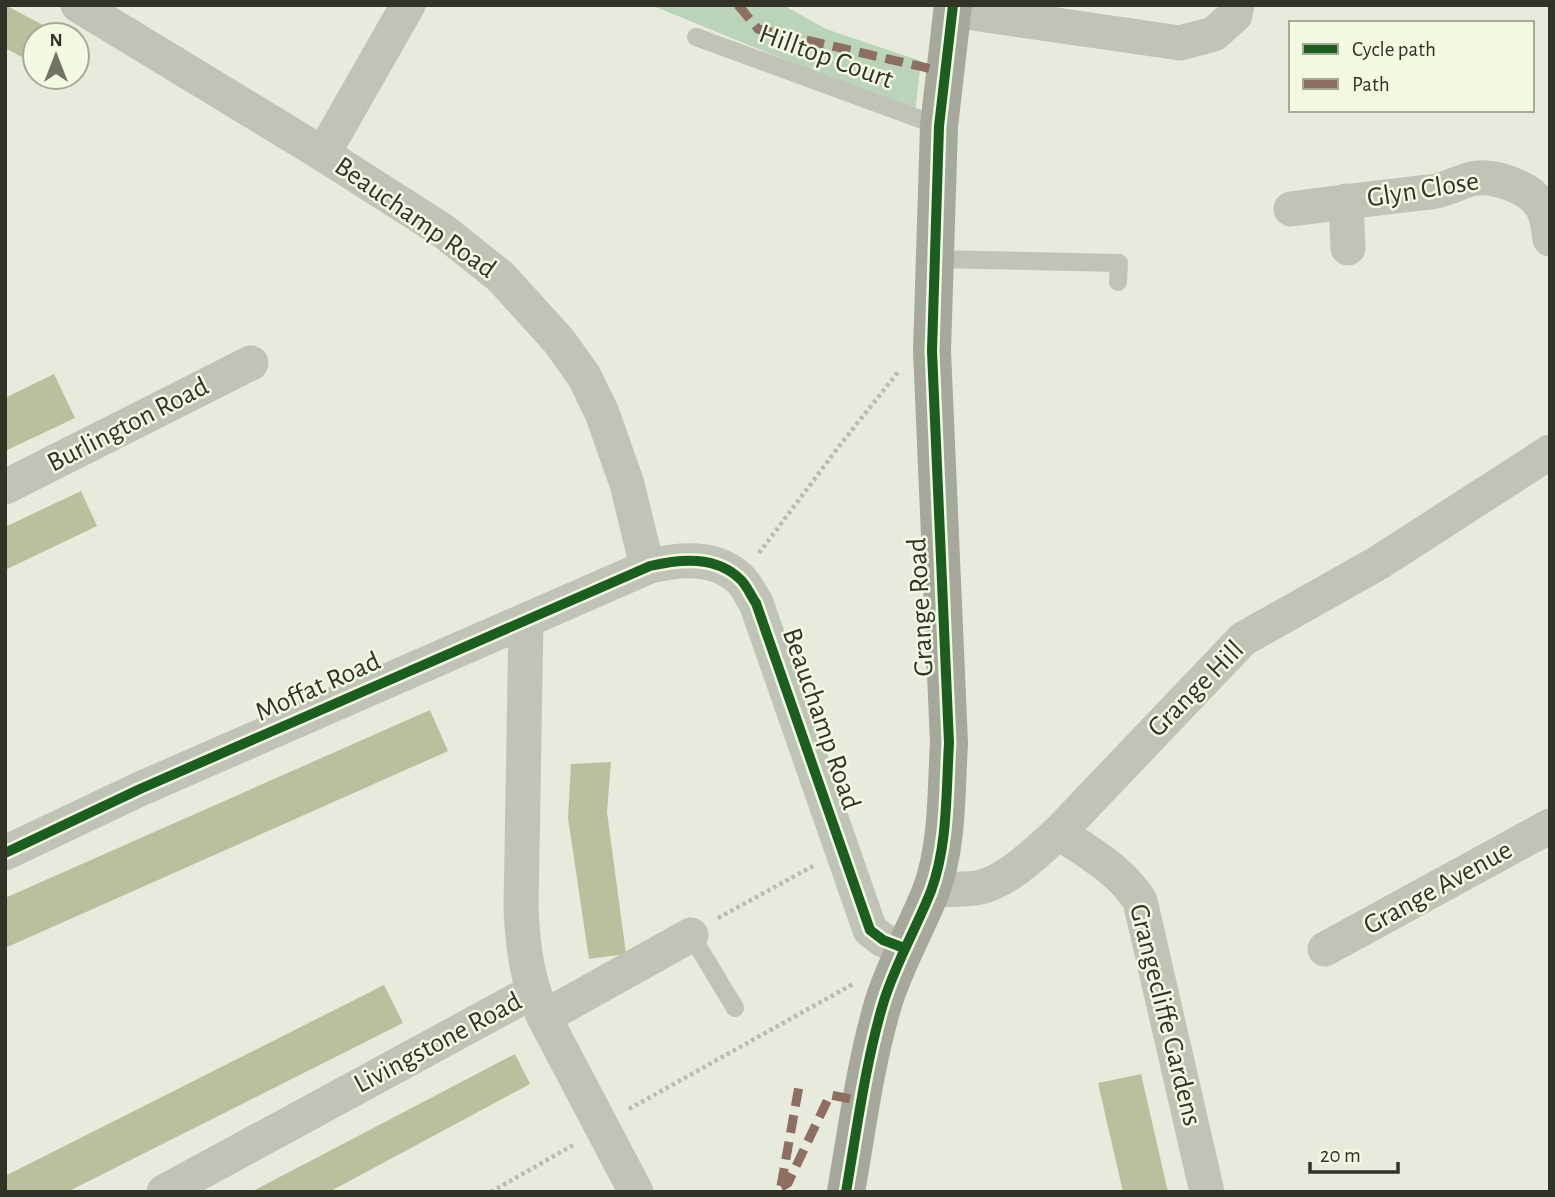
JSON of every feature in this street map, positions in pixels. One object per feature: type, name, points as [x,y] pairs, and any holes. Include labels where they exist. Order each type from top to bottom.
[{"type":"main road","name":"Grange Road","points":[[846,1192],[876,1030],[904,948],[931,890],[940,856],[946,809],[949,743],[932,364],[939,126],[952,8]]},
{"type":"street","name":"Beauchamp Road","points":[[78,5],[442,230],[500,276],[559,341],[584,376],[602,412],[627,484],[643,551],[650,566]]},
{"type":"street","points":[[323,154],[408,5]]},
{"type":"street","points":[[952,8],[1180,43],[1214,33],[1235,15],[1237,5]]},
{"type":"street","name":"Glyn Close","points":[[1291,209],[1433,192],[1474,178],[1497,180],[1527,193],[1541,204],[1548,222]]},
{"type":"street","name":"Glyn Close","points":[[1346,201],[1348,248]]},
{"type":"street","name":"Burlington Road","points":[[5,487],[251,363]]},
{"type":"street","name":"Grange Hill","points":[[931,890],[976,888],[998,880],[1028,860],[1059,832],[1243,639],[1378,563],[1550,452]]},
{"type":"street","points":[[650,566],[677,560],[694,560],[712,564],[741,580]]},
{"type":"street","name":"Moffat Road","points":[[7,849],[650,566]]},
{"type":"street","name":"Beauchamp Road","points":[[741,580],[756,603],[870,930],[883,940],[904,948]]},
{"type":"street","name":"Livingstone Road","points":[[164,1192],[538,1005],[524,952],[522,920],[526,620]]},
{"type":"street","name":"Grange Avenue","points":[[1325,949],[1550,826]]},
{"type":"street","name":"Grangecliffe Gardens","points":[[1059,832],[1115,871],[1130,884],[1140,901],[1207,1192]]},
{"type":"street","points":[[636,1192],[538,1005],[691,935]]},
{"type":"lane","name":"Hilltop Court","points":[[696,37],[939,126]]},
{"type":"lane","points":[[935,259],[1119,263],[1118,282]]},
{"type":"lane","points":[[691,935],[736,1008]]},
{"type":"path","points":[[741,580],[777,528],[904,365]]},
{"type":"path","points":[[691,935],[807,870]]},
{"type":"path","points":[[621,1113],[845,986]]},
{"type":"path","points":[[491,1192],[575,1144]]},
{"type":"green space","points":[[651,5],[783,5],[826,29],[921,61],[915,113]]},
{"type":"building","points":[[5,5],[35,21],[21,21],[21,57],[5,48]]},
{"type":"building","points":[[54,374],[75,418],[5,451],[5,398]]},
{"type":"building","points":[[81,491],[97,526],[5,570],[5,527]]},
{"type":"building","points":[[430,710],[448,751],[5,948],[5,898]]},
{"type":"building","points":[[611,762],[607,812],[626,954],[589,959],[568,818],[571,764]]},
{"type":"building","points":[[384,985],[403,1023],[67,1192],[5,1192],[5,1176]]},
{"type":"building","points":[[515,1054],[530,1084],[329,1192],[251,1192]]},
{"type":"building","points":[[1141,1074],[1168,1192],[1123,1192],[1098,1083]]},
{"type":"marked path","points":[[738,5],[758,29],[945,72]]},
{"type":"marked path","points":[[781,1186],[799,1086]]},
{"type":"marked path","points":[[781,1187],[788,1183],[830,1095],[862,1101]]},
{"type":"cycle path","points":[[846,1192],[871,1050],[883,1004],[893,975],[931,891],[941,855],[945,818],[949,743],[932,351],[939,126],[953,5]]},
{"type":"cycle path","points":[[5,853],[140,789],[650,566],[697,561],[720,566],[731,572],[743,582],[756,603],[870,930],[883,940],[904,948]]}]
